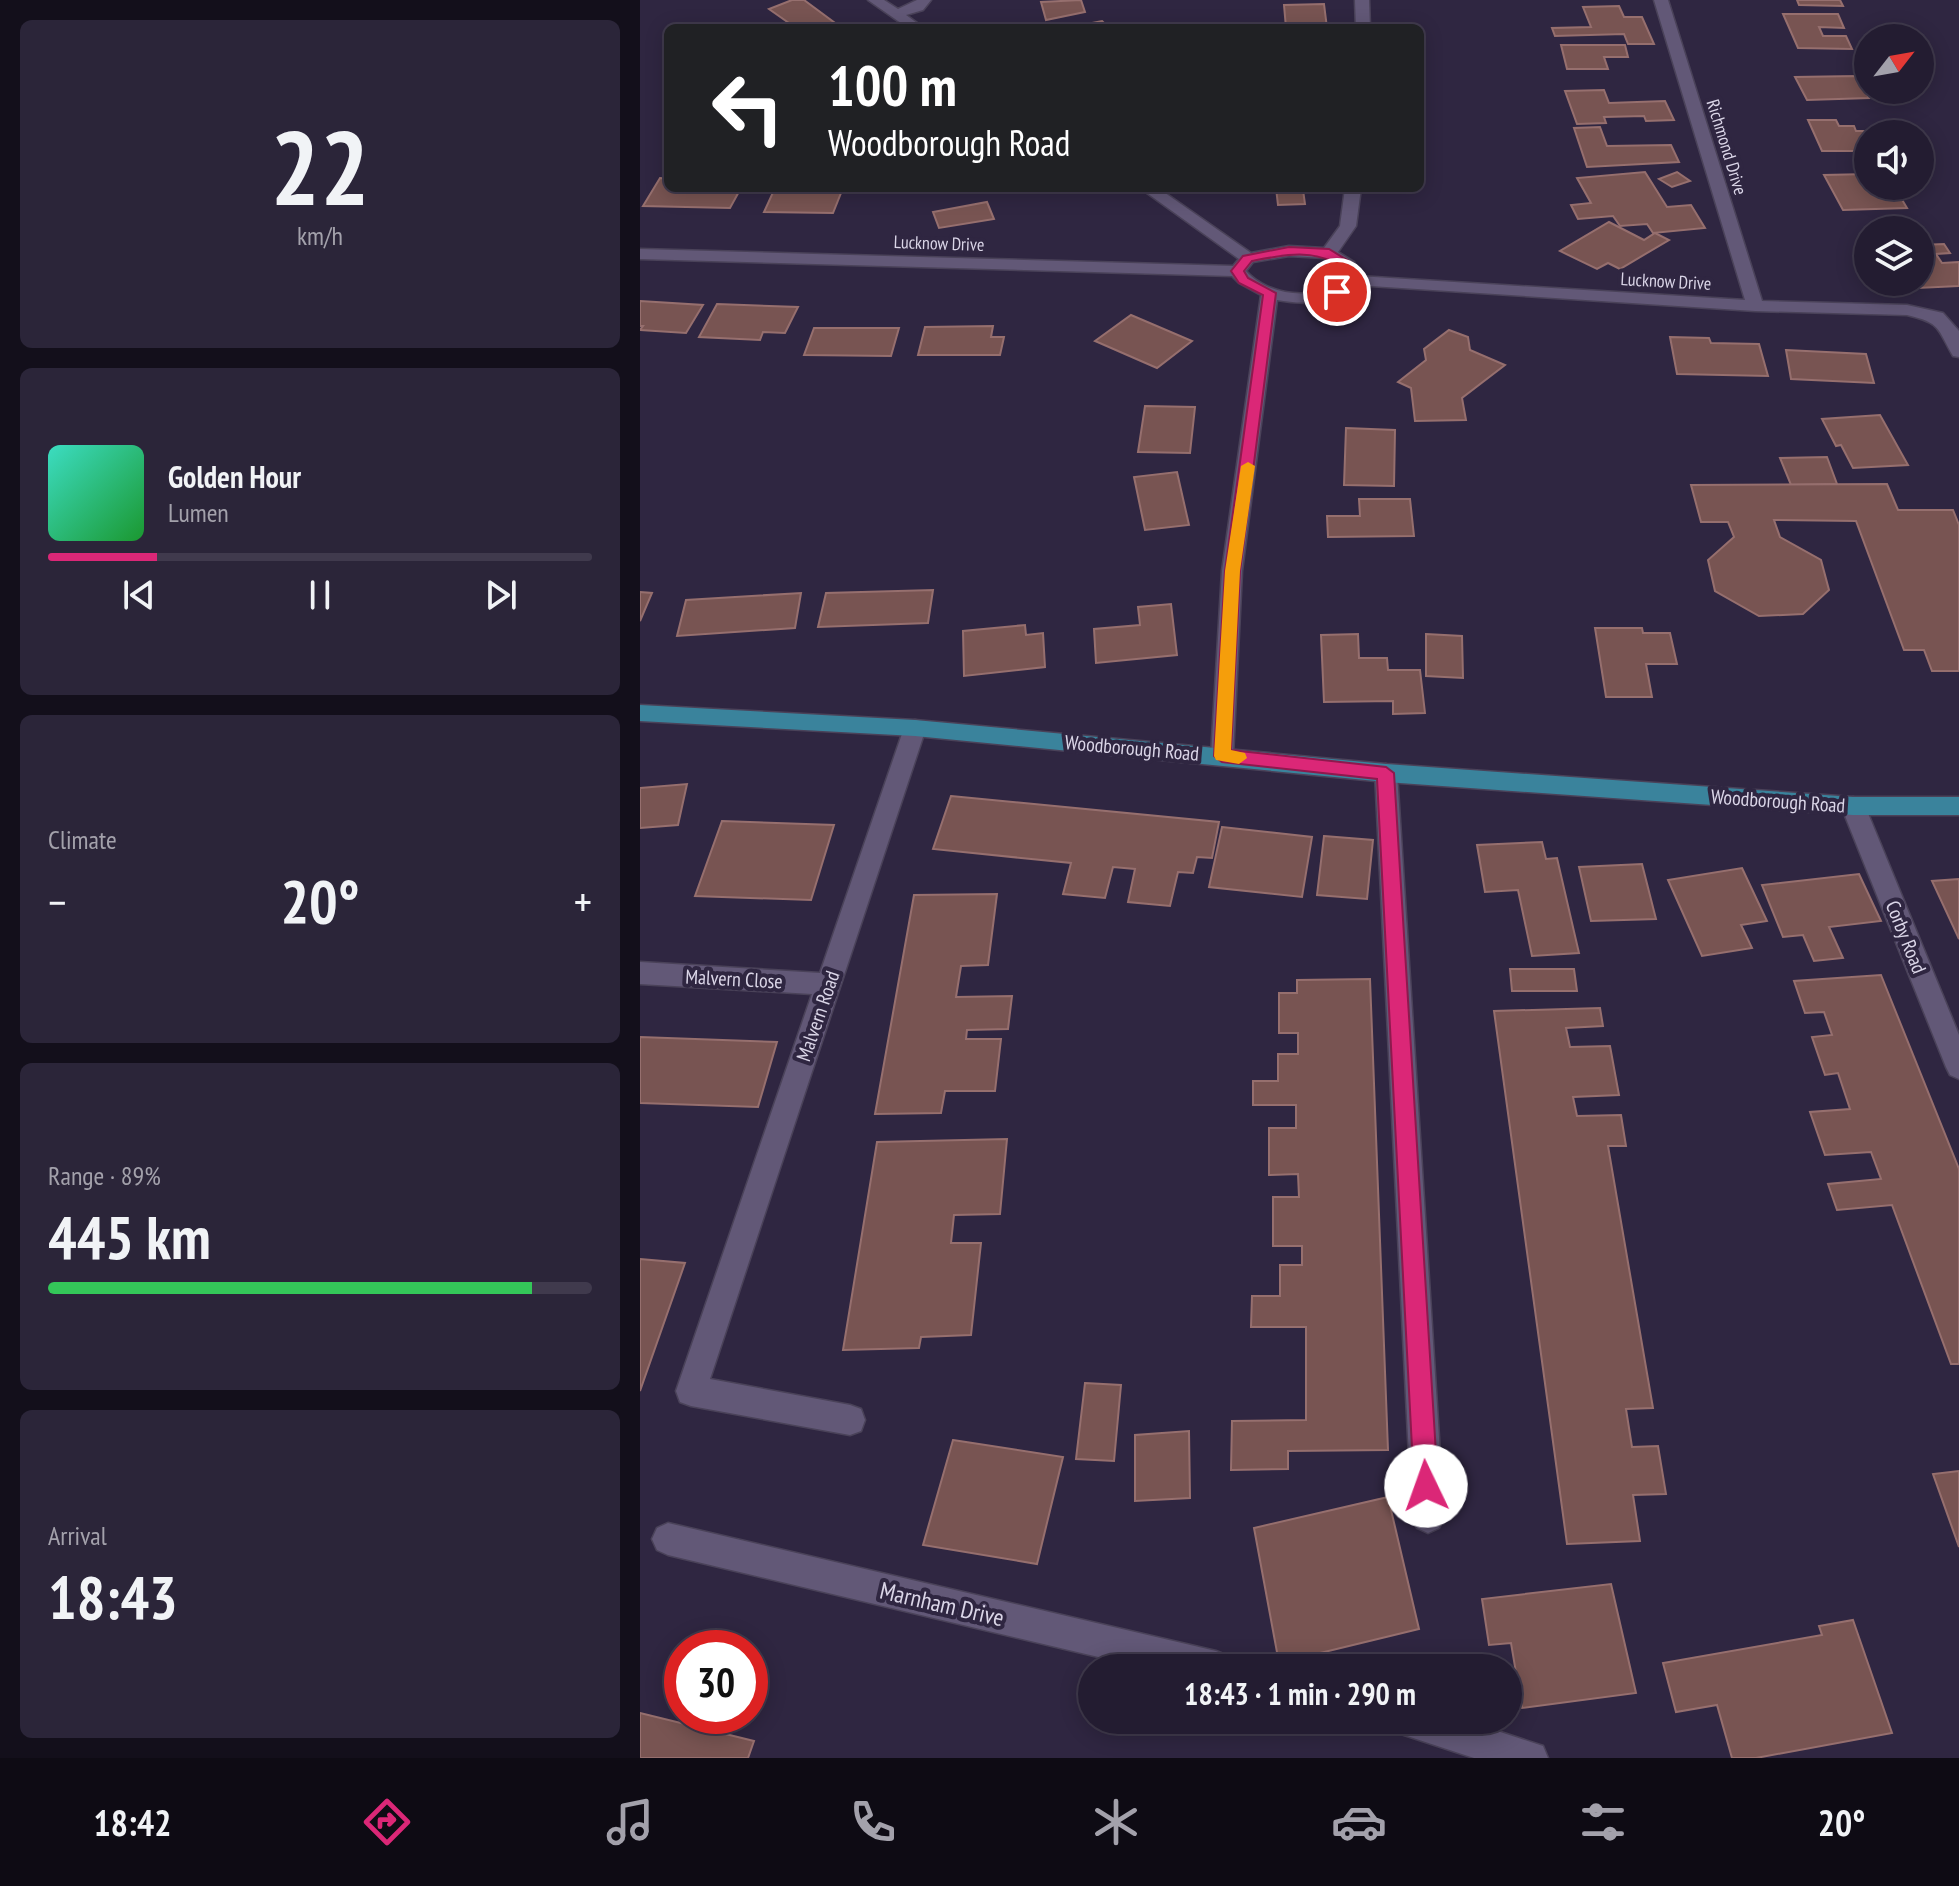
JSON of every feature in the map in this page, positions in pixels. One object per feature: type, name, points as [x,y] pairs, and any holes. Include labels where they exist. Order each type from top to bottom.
[{"type":"main road","name":"Woodborough Road","points":[[640,713],[915,728],[1386,773],[1853,806],[1959,806]]},
{"type":"street","points":[[875,0],[911,24]]},
{"type":"street","points":[[896,14],[918,7],[924,0]]},
{"type":"street","points":[[1362,0],[1363,24]]},
{"type":"street","name":"Richmond Drive","points":[[1661,0],[1755,306]]},
{"type":"street","points":[[1153,192],[1242,265]]},
{"type":"street","points":[[1351,280],[1348,265],[1329,253],[1348,226],[1352,192]]},
{"type":"street","name":"Lucknow Drive","points":[[640,254],[1242,265],[1289,251],[1329,253]]},
{"type":"street","name":"Lucknow Drive","points":[[1242,265],[1243,280],[1270,293],[1314,296],[1337,292],[1351,280],[1755,306],[1907,310],[1937,317],[1950,330],[1959,352]]},
{"type":"street","points":[[1222,756],[1232,571],[1270,293]]},
{"type":"street","name":"Malvern Road","points":[[850,1420],[691,1391],[915,728]]},
{"type":"street","points":[[1386,773],[1428,1517]]},
{"type":"street","name":"Corby Road","points":[[1853,806],[1959,1067]]},
{"type":"street","name":"Malvern Close","points":[[640,973],[828,984]]},
{"type":"street","name":"Marnham Drive","points":[[668,1539],[1157,1654]]},
{"type":"street","points":[[1453,1734],[1531,1758]]},
{"type":"building","points":[[792,0],[804,0],[836,24],[790,24],[769,9]]},
{"type":"building","points":[[1081,0],[1085,12],[1046,20],[1041,2]]},
{"type":"building","points":[[1797,0],[1840,0],[1843,6],[1799,5]]},
{"type":"building","points":[[1324,4],[1326,24],[1286,24],[1284,5]]},
{"type":"building","points":[[1619,6],[1624,17],[1642,17],[1654,44],[1628,44],[1624,34],[1555,36],[1552,28],[1591,27],[1583,7]]},
{"type":"building","points":[[1783,14],[1838,14],[1844,28],[1819,27],[1823,36],[1846,36],[1852,49],[1798,48]]},
{"type":"building","points":[[1561,45],[1625,45],[1628,57],[1604,57],[1608,69],[1567,69]]},
{"type":"building","points":[[1854,76],[1854,98],[1807,100],[1795,77]]},
{"type":"building","points":[[1604,90],[1609,103],[1665,101],[1674,120],[1646,121],[1644,116],[1604,117],[1606,123],[1577,124],[1565,91]]},
{"type":"building","points":[[1808,120],[1836,120],[1839,126],[1854,126],[1854,151],[1822,151]]},
{"type":"building","points":[[1600,127],[1607,146],[1671,145],[1679,162],[1587,167],[1574,128]]},
{"type":"building","points":[[1645,172],[1667,207],[1691,205],[1705,228],[1653,233],[1647,224],[1620,226],[1613,216],[1578,219],[1571,205],[1591,203],[1577,178]]},
{"type":"building","points":[[1677,172],[1690,181],[1672,187],[1659,179]]},
{"type":"building","points":[[1854,174],[1854,200],[1902,200],[1907,208],[1843,210],[1824,175]]},
{"type":"building","points":[[660,178],[664,178],[664,192],[739,192],[730,208],[643,206]]},
{"type":"building","points":[[773,192],[841,192],[833,213],[764,212]]},
{"type":"building","points":[[1276,192],[1303,192],[1305,204],[1278,205]]},
{"type":"building","points":[[987,202],[994,219],[939,228],[933,212]]},
{"type":"building","points":[[1609,222],[1644,240],[1655,233],[1669,240],[1620,269],[1608,263],[1597,269],[1560,251]]},
{"type":"building","points":[[1934,244],[1944,244],[1950,253],[1936,254],[1942,263],[1959,262],[1959,286],[1934,287]]},
{"type":"building","points":[[640,301],[703,305],[686,333],[640,330],[643,326],[640,326]]},
{"type":"building","points":[[717,304],[798,307],[785,333],[763,332],[760,340],[699,337]]},
{"type":"building","points":[[1131,315],[1192,341],[1157,368],[1095,341]]},
{"type":"building","points":[[993,326],[991,337],[1004,337],[1000,355],[918,355],[925,327]]},
{"type":"building","points":[[814,328],[899,328],[891,356],[804,355]]},
{"type":"building","points":[[1449,330],[1468,337],[1470,350],[1505,365],[1462,398],[1466,420],[1415,421],[1411,388],[1398,382],[1426,360],[1424,349]]},
{"type":"building","points":[[1670,337],[1709,338],[1711,343],[1759,344],[1768,376],[1677,374]]},
{"type":"building","points":[[1786,350],[1866,354],[1874,383],[1791,379]]},
{"type":"building","points":[[1145,406],[1195,407],[1190,453],[1138,452]]},
{"type":"building","points":[[1880,415],[1908,465],[1853,468],[1841,445],[1836,446],[1822,419]]},
{"type":"building","points":[[1346,428],[1395,430],[1394,486],[1344,485]]},
{"type":"building","points":[[1827,457],[1837,484],[1791,485],[1780,458]]},
{"type":"building","points":[[1177,472],[1189,525],[1145,530],[1134,477]]},
{"type":"building","points":[[1887,484],[1898,510],[1953,510],[1959,525],[1959,671],[1932,671],[1924,650],[1904,650],[1856,521],[1774,520],[1780,537],[1821,560],[1829,590],[1803,614],[1759,616],[1715,591],[1708,560],[1734,537],[1728,522],[1701,522],[1691,485]]},
{"type":"building","points":[[1359,499],[1410,499],[1414,536],[1328,537],[1327,516],[1360,516]]},
{"type":"building","points":[[933,590],[928,623],[818,627],[826,593]]},
{"type":"building","points":[[640,592],[652,593],[640,621]]},
{"type":"building","points":[[801,593],[795,628],[677,636],[686,600]]},
{"type":"building","points":[[1171,604],[1177,655],[1096,663],[1094,629],[1140,625],[1138,607]]},
{"type":"building","points":[[1025,625],[1026,635],[1043,633],[1045,667],[964,676],[963,631]]},
{"type":"building","points":[[1595,628],[1642,628],[1643,633],[1670,633],[1677,664],[1646,664],[1652,697],[1606,697]]},
{"type":"building","points":[[1358,634],[1359,658],[1387,658],[1388,670],[1420,670],[1425,713],[1393,714],[1393,701],[1324,702],[1321,635]]},
{"type":"building","points":[[1426,634],[1462,636],[1463,678],[1426,676]]},
{"type":"building","points":[[687,784],[678,825],[640,828],[640,788]]},
{"type":"building","points":[[951,796],[1219,822],[1212,858],[1197,857],[1193,873],[1178,872],[1170,906],[1128,902],[1135,869],[1113,867],[1105,898],[1063,894],[1071,863],[933,849]]},
{"type":"building","points":[[722,821],[834,825],[811,900],[695,896]]},
{"type":"building","points":[[1222,827],[1312,837],[1302,897],[1209,887]]},
{"type":"building","points":[[1324,836],[1373,840],[1367,899],[1317,895]]},
{"type":"building","points":[[1542,842],[1546,859],[1557,858],[1579,953],[1532,956],[1518,890],[1485,892],[1477,845]]},
{"type":"building","points":[[1642,864],[1656,919],[1591,921],[1579,867]]},
{"type":"building","points":[[1742,868],[1767,921],[1741,925],[1752,948],[1702,956],[1668,880]]},
{"type":"building","points":[[1859,874],[1881,921],[1829,927],[1843,958],[1814,961],[1803,935],[1783,937],[1762,885]]},
{"type":"building","points":[[1959,879],[1959,939],[1932,881]]},
{"type":"building","points":[[997,894],[988,965],[961,966],[956,997],[1012,996],[1008,1029],[967,1030],[966,1039],[1001,1039],[995,1091],[945,1091],[941,1113],[875,1114],[914,895]]},
{"type":"building","points":[[1510,969],[1574,969],[1577,991],[1512,991]]},
{"type":"building","points":[[1881,975],[1959,1169],[1959,1364],[1951,1364],[1892,1205],[1837,1210],[1828,1184],[1881,1179],[1871,1152],[1825,1155],[1810,1112],[1850,1109],[1838,1073],[1825,1075],[1812,1037],[1832,1035],[1824,1012],[1805,1013],[1794,981]]},
{"type":"building","points":[[1370,979],[1388,1450],[1288,1451],[1288,1469],[1231,1470],[1232,1421],[1306,1420],[1306,1327],[1251,1327],[1252,1296],[1280,1296],[1280,1265],[1302,1265],[1302,1246],[1273,1246],[1273,1197],[1299,1197],[1298,1174],[1269,1175],[1269,1128],[1296,1128],[1296,1105],[1253,1105],[1253,1081],[1278,1081],[1278,1054],[1298,1054],[1298,1033],[1279,1033],[1279,993],[1297,993],[1297,980]]},
{"type":"building","points":[[1600,1008],[1603,1026],[1566,1028],[1570,1047],[1610,1046],[1619,1095],[1573,1097],[1577,1116],[1621,1115],[1626,1146],[1608,1146],[1653,1408],[1626,1409],[1632,1447],[1658,1446],[1666,1494],[1633,1495],[1640,1541],[1567,1544],[1494,1011]]},
{"type":"building","points":[[640,1037],[777,1042],[758,1107],[640,1103]]},
{"type":"building","points":[[1007,1139],[1000,1214],[954,1215],[951,1243],[981,1243],[971,1335],[921,1337],[919,1348],[843,1350],[877,1142]]},
{"type":"building","points":[[640,1259],[685,1263],[640,1391]]},
{"type":"building","points":[[1085,1383],[1121,1385],[1114,1461],[1076,1459]]},
{"type":"building","points":[[1189,1431],[1190,1498],[1135,1501],[1135,1435]]},
{"type":"building","points":[[953,1440],[1063,1457],[1037,1564],[923,1545]]},
{"type":"building","points":[[1959,1471],[1959,1547],[1933,1474]]},
{"type":"building","points":[[1388,1497],[1419,1629],[1316,1654],[1277,1654],[1254,1528]]},
{"type":"building","points":[[1611,1584],[1636,1693],[1522,1708],[1522,1654],[1513,1654],[1511,1643],[1489,1645],[1482,1599]]},
{"type":"building","points":[[1853,1620],[1892,1733],[1756,1758],[1732,1758],[1717,1705],[1676,1712],[1663,1663],[1822,1635],[1819,1626]]},
{"type":"building","points":[[640,1713],[664,1719],[664,1734],[726,1734],[754,1741],[748,1758],[640,1758]]},
{"type":"slow traffic","points":[[1239,758],[1222,756],[1232,571],[1248,466]]},
{"type":"route","points":[[1337,292],[1351,280],[1348,265],[1329,253],[1289,251],[1248,258],[1237,271],[1243,280],[1256,289],[1270,293],[1232,571],[1222,756],[1386,773],[1426,1486]]}]
